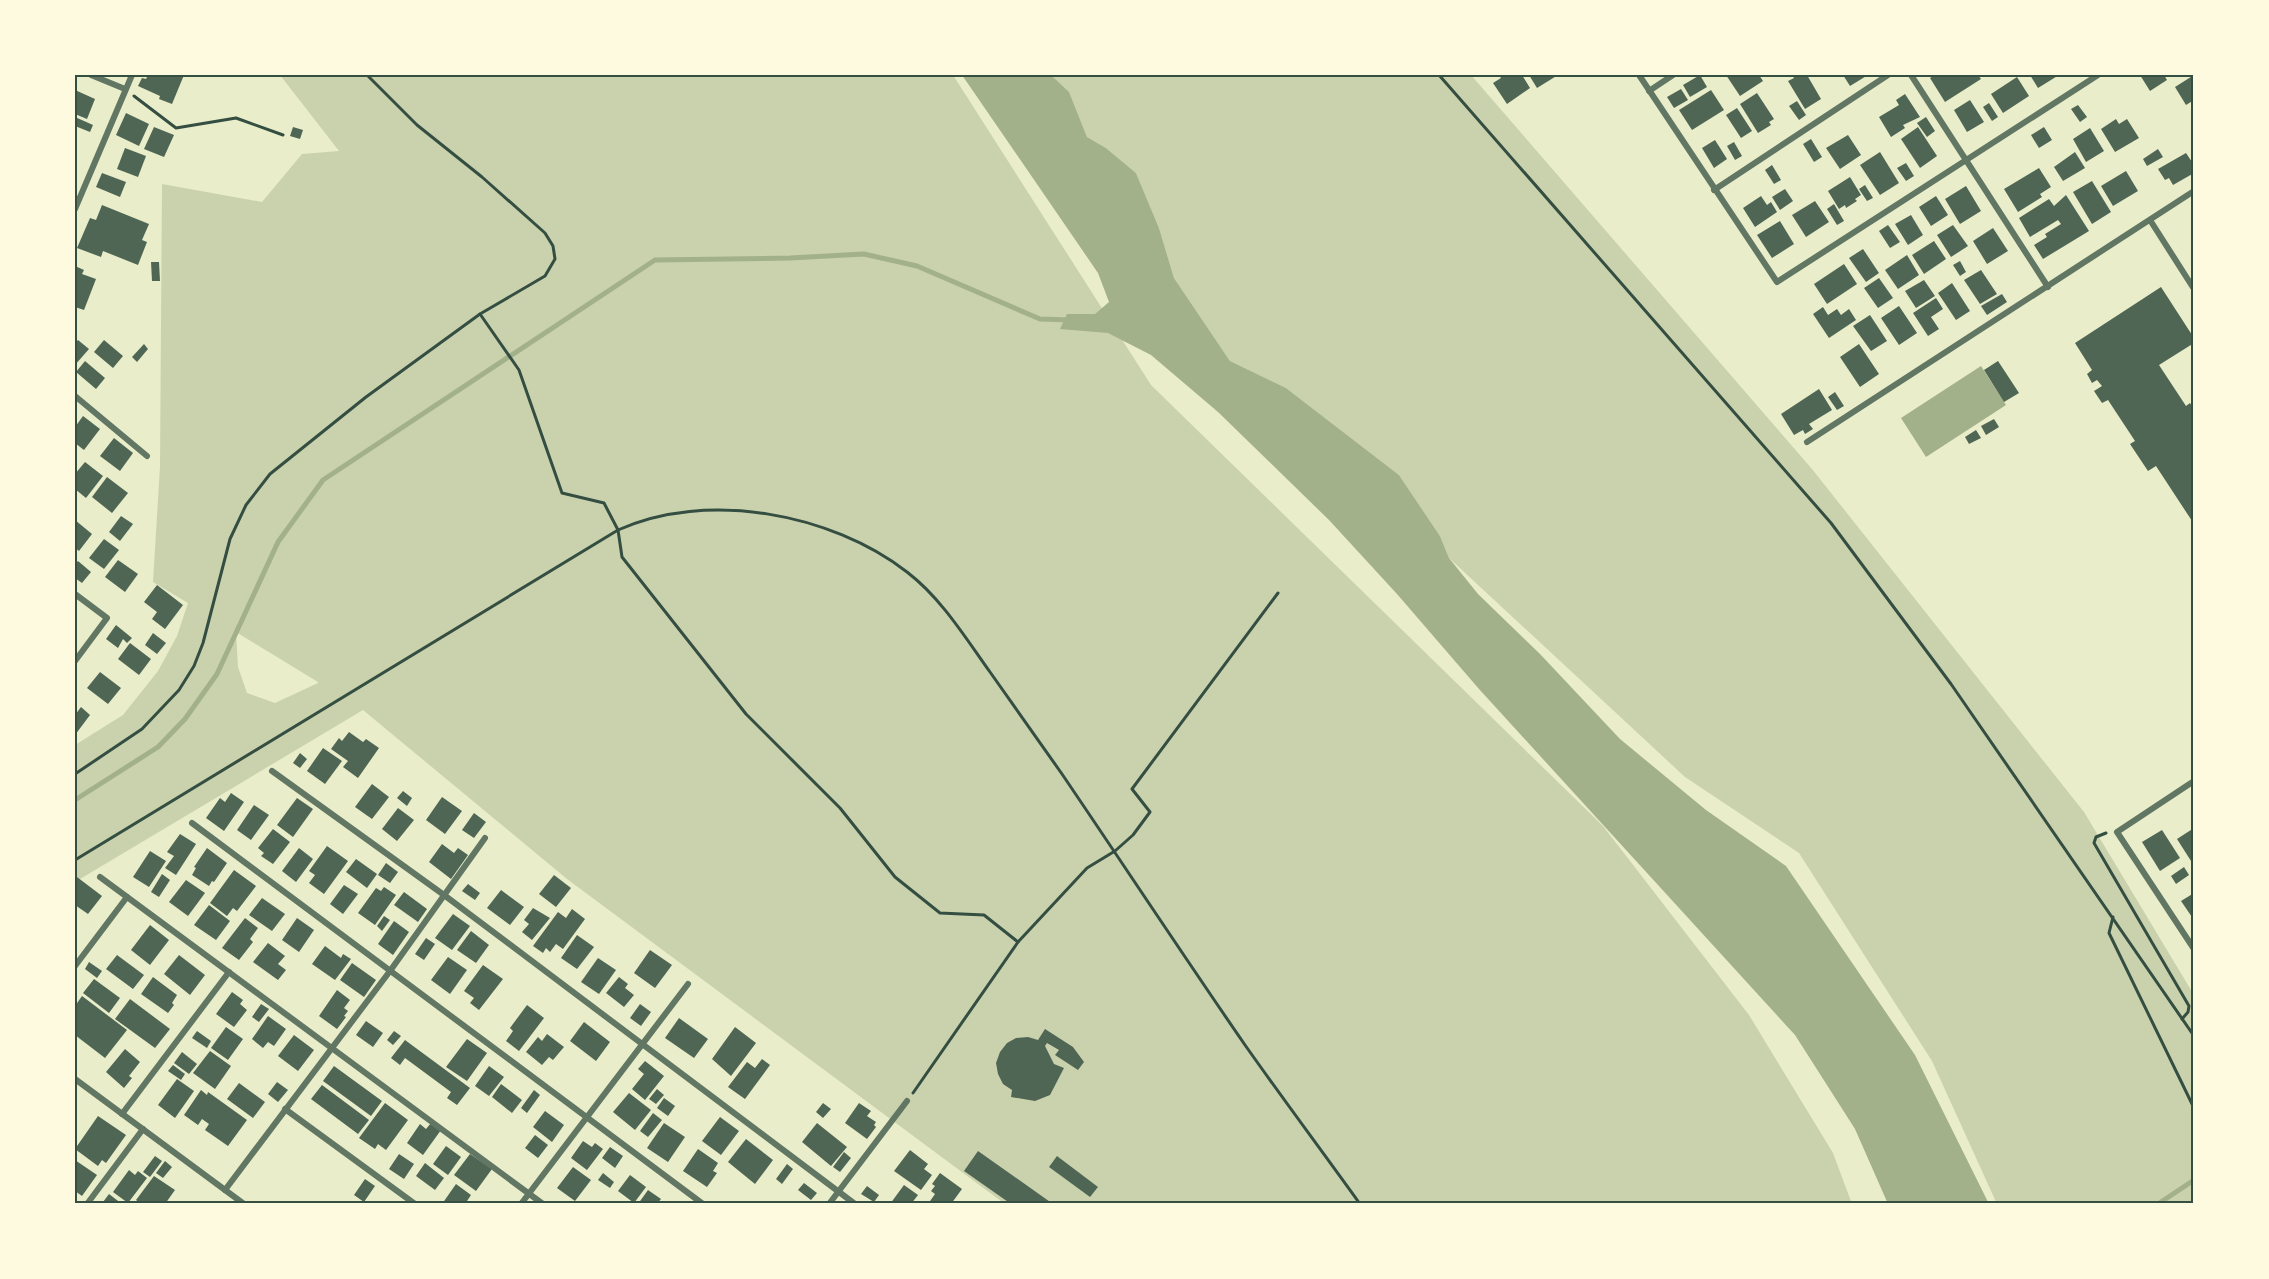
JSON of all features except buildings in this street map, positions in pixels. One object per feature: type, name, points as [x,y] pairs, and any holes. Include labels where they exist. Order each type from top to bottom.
[{"type":"street","points":[[91,75],[125,89]]},
{"type":"street","points":[[75,209],[132,75]]},
{"type":"street","points":[[1639,75],[1777,282],[2098,75]]},
{"type":"street","points":[[1649,91],[1673,75]]},
{"type":"street","points":[[1714,190],[1887,75]]},
{"type":"street","points":[[1911,75],[1965,162],[2048,287]]},
{"type":"street","points":[[1807,442],[2194,191]]},
{"type":"street","points":[[2150,220],[2194,288]]},
{"type":"street","points":[[75,396],[147,456]]},
{"type":"street","points":[[75,594],[107,618],[75,661]]},
{"type":"street","points":[[272,771],[444,895],[855,1204]]},
{"type":"street","points":[[2193,945],[2117,832],[2194,781]]},
{"type":"street","points":[[192,823],[703,1204]]},
{"type":"street","points":[[225,1190],[390,971],[485,838]]},
{"type":"street","points":[[100,877],[543,1204]]},
{"type":"street","points":[[75,966],[127,897]]},
{"type":"street","points":[[122,1114],[228,972]]},
{"type":"street","points":[[521,1204],[688,984]]},
{"type":"street","points":[[75,1079],[244,1204]]},
{"type":"street","points":[[829,1204],[907,1101]]},
{"type":"street","points":[[285,1108],[415,1204]]},
{"type":"street","points":[[87,1204],[143,1129]]},
{"type":"path","points":[[75,774],[142,729],[179,690],[194,666],[203,643],[230,539],[246,505],[258,489],[299,450],[366,397],[480,314],[544,276],[555,259],[554,246],[545,233],[482,177],[417,125],[367,75]]},
{"type":"path","points":[[1439,75],[1831,523],[1951,684],[2194,1036]]},
{"type":"path","points":[[125,89],[176,128],[236,118],[283,135]]},
{"type":"path","points":[[480,314],[519,370],[562,493],[604,503],[618,530],[622,556],[746,714],[840,808],[895,877],[940,913],[984,915],[1018,942]]},
{"type":"path","points":[[75,860],[618,530],[634,523],[696,511],[759,513],[810,523],[854,540],[907,572],[944,607],[1115,851],[1246,1046],[1360,1204]]},
{"type":"path","points":[[907,1101],[1018,942],[1087,868],[1115,851],[1133,835],[1150,812],[1132,789],[1278,593]]},
{"type":"path","points":[[2117,832],[2096,837],[2094,843],[2189,1006],[2188,1012],[2182,1019]]},
{"type":"path","points":[[2113,917],[2109,933],[2194,1108]]},
{"type":"shaded area","points":[[280,75],[953,75],[1151,385],[1603,826],[1749,1015],[1833,1153],[1852,1204],[1005,1204],[567,879],[363,710],[75,882],[75,745],[123,715],[158,671],[177,636],[188,603],[153,582],[160,467],[162,184],[262,202],[302,154],[339,151]],"holes":[[[236,632],[318,682],[275,703],[247,693],[238,667]]]},
{"type":"shaded area","points":[[962,75],[1051,75],[1069,92],[1087,137],[1106,148],[1136,173],[1159,228],[1174,278],[1230,361],[1286,388],[1399,475],[1440,536],[1449,558],[1478,594],[1540,654],[1620,739],[1706,810],[1786,866],[1915,1055],[1989,1204],[1888,1204],[1855,1129],[1795,1035],[1479,689],[1329,520],[1218,412],[1151,355],[1108,333],[1060,329],[1067,314],[1095,314],[1109,302],[1098,273]]},
{"type":"shaded area","points":[[1051,75],[1471,75],[1812,469],[2084,812],[2194,995],[2194,1204],[1997,1204],[1932,1061],[1799,853],[1685,777],[1449,558],[1440,536],[1399,475],[1286,388],[1230,361],[1174,278],[1159,228],[1136,173],[1106,148],[1087,137],[1069,93]]},
{"type":"shaded area","points":[[1981,366],[2006,405],[1926,457],[1901,418]]},
{"type":"waterway","points":[[75,800],[158,747],[185,719],[217,674],[278,542],[323,480],[655,260],[790,258],[864,254],[917,266],[1040,319],[1070,320]]},
{"type":"waterway","points":[[2158,1204],[2194,1180]]}]
